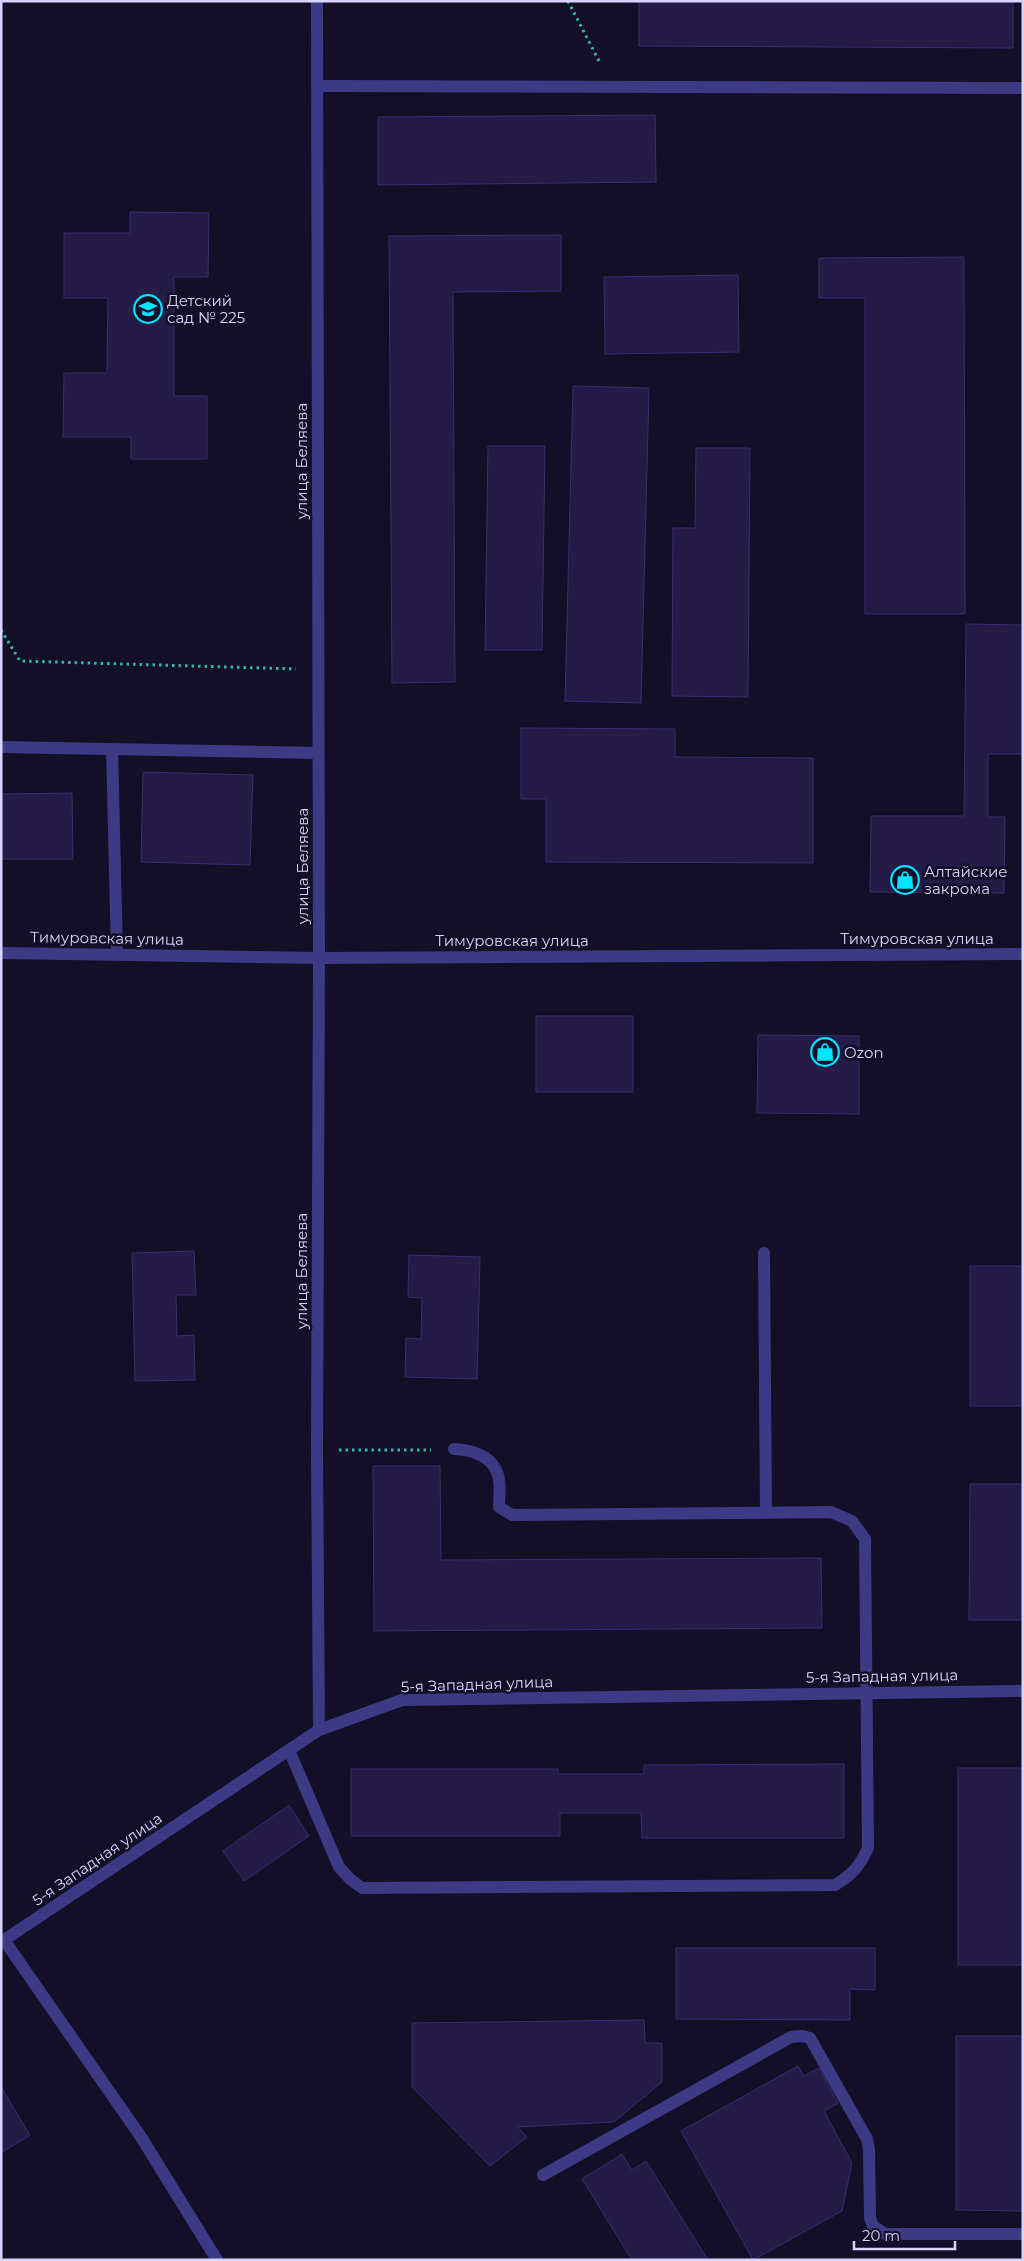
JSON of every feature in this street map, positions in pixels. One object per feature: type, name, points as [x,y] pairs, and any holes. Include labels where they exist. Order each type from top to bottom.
[{"type":"street","name":"улица Беляева","points":[[317,1],[319,958],[317,1451],[319,1730]]},
{"type":"street","points":[[317,86],[1023,88]]},
{"type":"street","points":[[1,747],[318,752]]},
{"type":"street","points":[[112,749],[117,954]]},
{"type":"street","name":"Тимуровская улица","points":[[1,953],[319,958],[1023,954]]},
{"type":"street","points":[[764,1253],[766,1512]]},
{"type":"street","points":[[289,1750],[339,1867],[362,1888],[835,1885],[852,1875],[868,1848],[868,1692],[865,1539],[852,1521],[831,1512],[512,1515],[500,1507],[498,1475],[490,1462],[473,1450],[454,1449]]},
{"type":"street","name":"5-я Западная улица","points":[[3,1941],[319,1730],[402,1700],[1023,1691]]},
{"type":"street","points":[[3,1941],[141,2138],[216,2260]]},
{"type":"street","points":[[543,2175],[792,2037],[802,2036],[810,2038],[867,2139],[869,2149],[870,2218],[873,2226],[885,2234],[1023,2234]]},
{"type":"path","points":[[568,1],[613,87]]},
{"type":"path","points":[[1,630],[20,660],[317,670]]},
{"type":"path","points":[[317,1451],[454,1449]]},
{"type":"building","points":[[639,1],[1013,1],[1013,48],[639,46]]},
{"type":"building","points":[[655,115],[656,182],[378,185],[378,117]]},
{"type":"building","points":[[130,212],[209,213],[208,277],[174,277],[174,396],[207,396],[207,459],[131,459],[131,437],[63,437],[64,373],[107,373],[108,298],[64,298],[64,233],[130,233]]},
{"type":"building","points":[[561,235],[561,291],[453,292],[455,682],[392,683],[389,236]]},
{"type":"building","points":[[964,257],[965,614],[865,614],[865,298],[819,298],[819,258]]},
{"type":"building","points":[[738,275],[739,352],[605,354],[604,277]]},
{"type":"building","points":[[573,386],[649,388],[641,703],[565,701]]},
{"type":"building","points":[[488,446],[545,446],[542,650],[485,650]]},
{"type":"building","points":[[696,448],[750,448],[748,697],[672,696],[673,528],[695,528]]},
{"type":"building","points":[[966,624],[1023,625],[1023,754],[988,754],[988,817],[1005,817],[1004,893],[870,892],[871,816],[964,816]]},
{"type":"building","points":[[521,728],[675,729],[675,757],[813,758],[813,863],[546,862],[546,799],[521,799]]},
{"type":"building","points":[[143,772],[253,775],[250,865],[141,862]]},
{"type":"building","points":[[72,793],[73,859],[1,859],[1,794]]},
{"type":"building","points":[[536,1016],[633,1016],[633,1092],[536,1092]]},
{"type":"building","points":[[758,1035],[859,1036],[859,1114],[757,1113]]},
{"type":"building","points":[[194,1251],[196,1295],[176,1295],[177,1336],[194,1335],[195,1380],[135,1381],[132,1253]]},
{"type":"building","points":[[409,1255],[480,1257],[477,1379],[405,1377],[406,1338],[421,1339],[422,1298],[408,1297]]},
{"type":"building","points":[[970,1266],[1023,1266],[1023,1406],[970,1406]]},
{"type":"building","points":[[373,1466],[440,1466],[441,1560],[821,1558],[822,1628],[374,1631]]},
{"type":"building","points":[[970,1484],[1023,1484],[1023,1620],[969,1620]]},
{"type":"building","points":[[844,1764],[844,1838],[642,1838],[641,1813],[560,1813],[560,1836],[351,1836],[351,1769],[558,1769],[558,1774],[644,1774],[644,1765]]},
{"type":"building","points":[[958,1768],[1023,1768],[1023,1965],[958,1965]]},
{"type":"building","points":[[289,1805],[309,1836],[244,1881],[223,1851]]},
{"type":"building","points":[[676,1948],[875,1948],[875,1990],[850,1989],[850,2020],[676,2019]]},
{"type":"building","points":[[644,2020],[645,2043],[662,2043],[662,2082],[614,2122],[518,2127],[527,2137],[490,2166],[412,2087],[412,2023]]},
{"type":"building","points":[[956,2036],[1023,2036],[1023,2211],[956,2210]]},
{"type":"building","points":[[798,2066],[804,2076],[819,2068],[838,2103],[824,2111],[852,2163],[842,2211],[753,2260],[681,2131]]},
{"type":"building","points":[[1,2087],[30,2135],[1,2153]]},
{"type":"building","points":[[622,2154],[632,2170],[646,2161],[708,2260],[632,2260],[582,2179]]},
{"type":"place","name":"Детский сад № 225","points":[[148,309]]},
{"type":"place","name":"Алтайские закрома","points":[[905,880]]},
{"type":"place","name":"Ozon","points":[[825,1052]]}]
